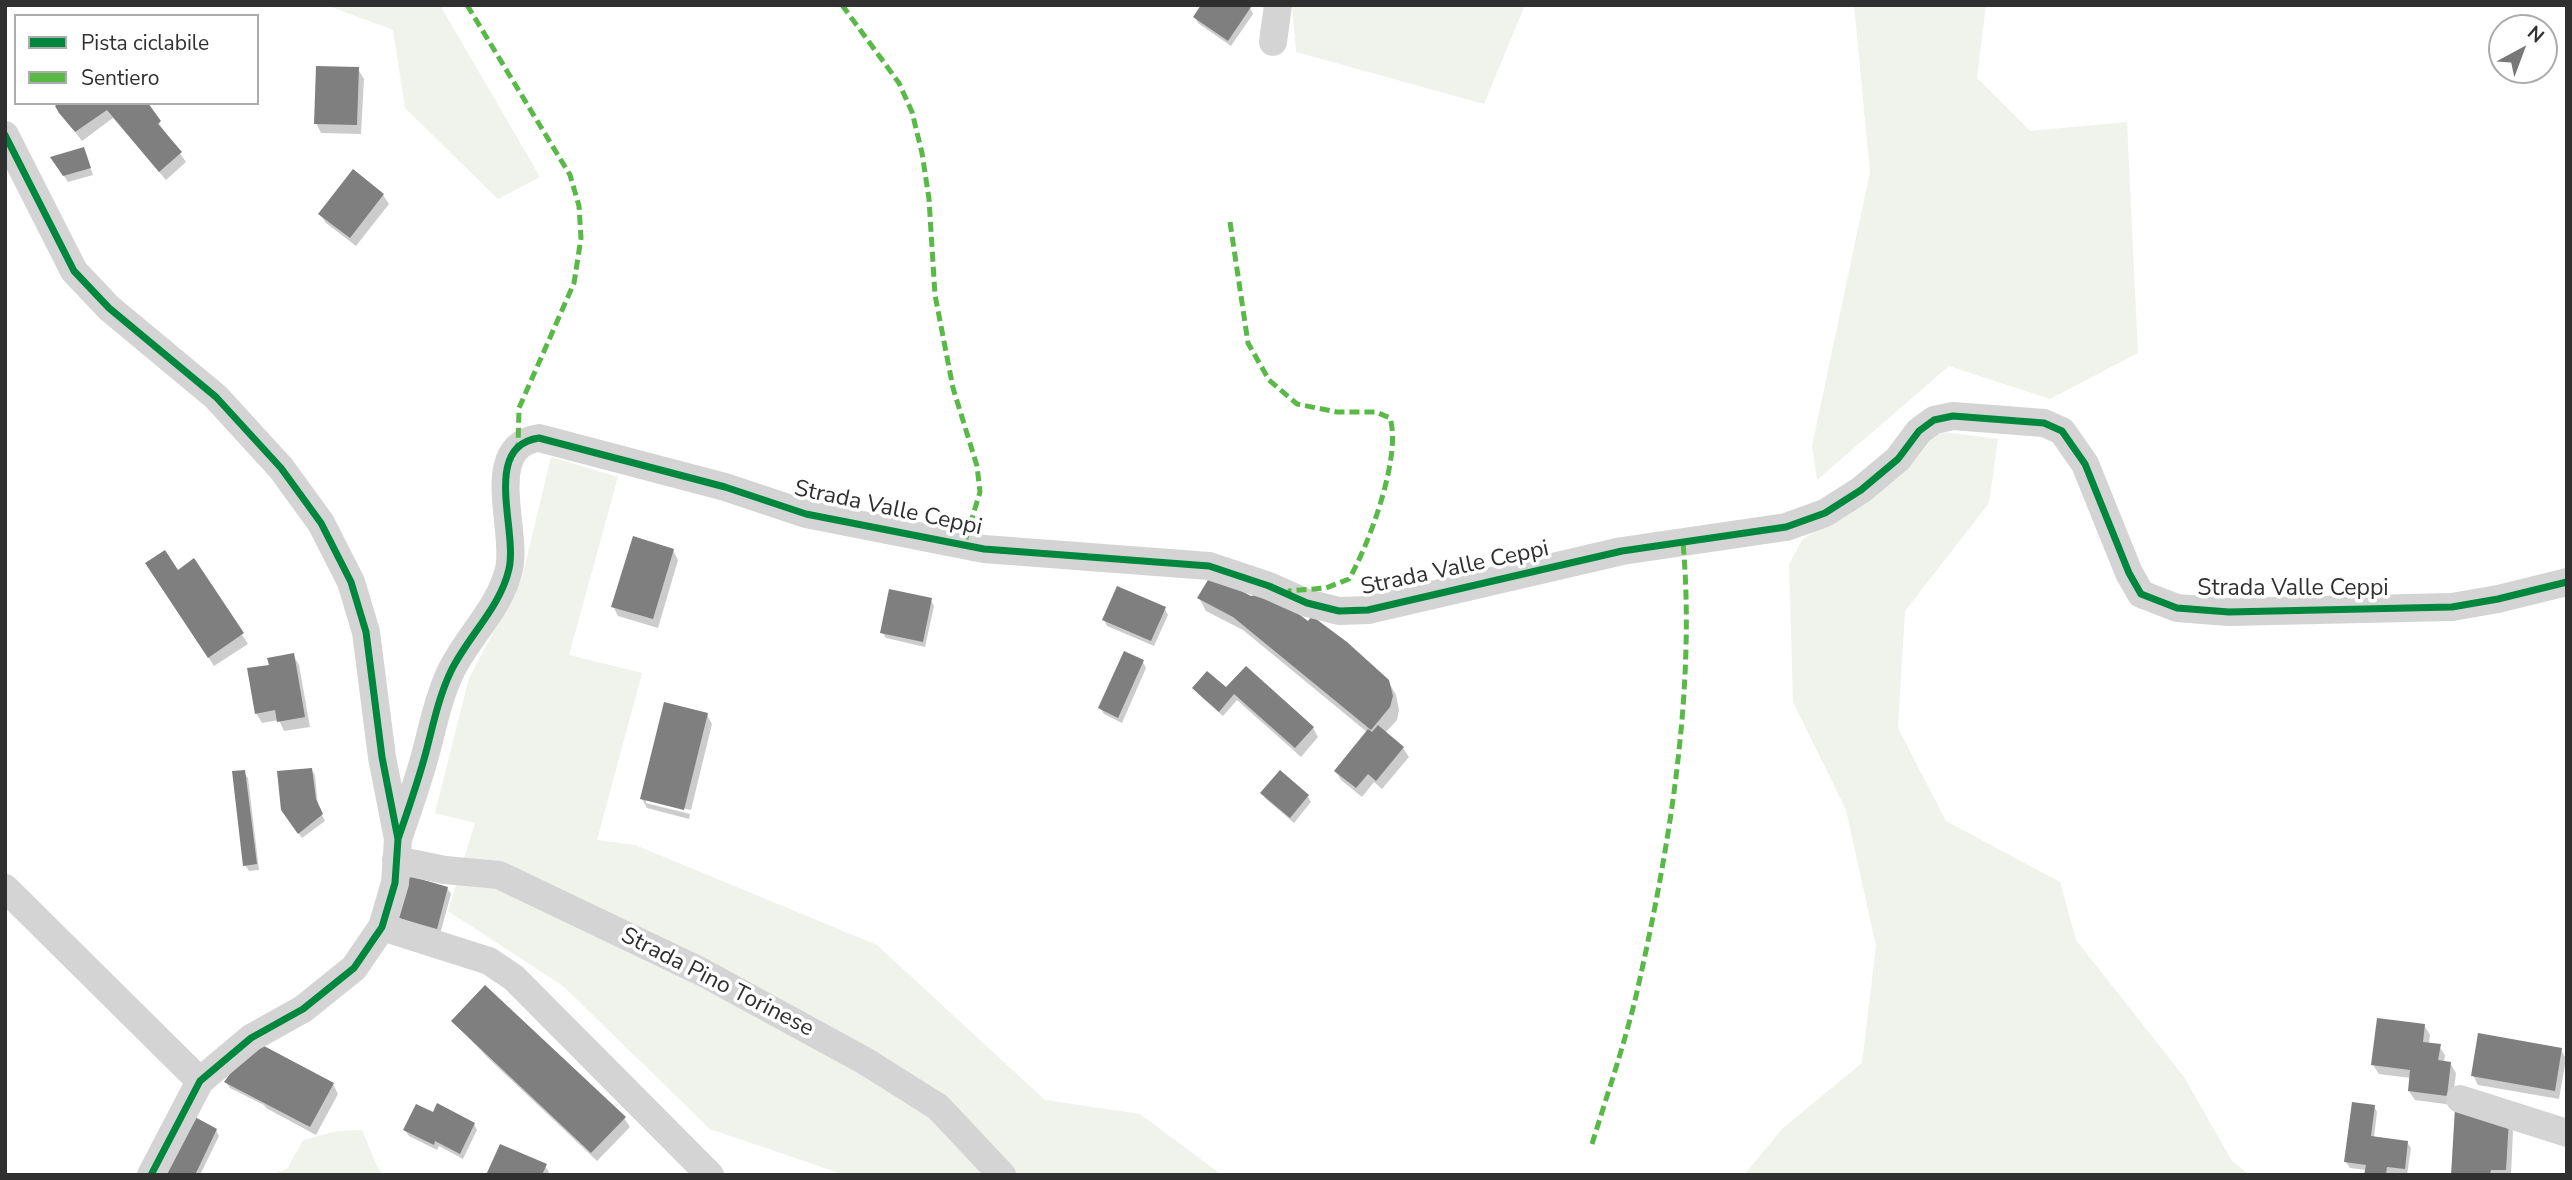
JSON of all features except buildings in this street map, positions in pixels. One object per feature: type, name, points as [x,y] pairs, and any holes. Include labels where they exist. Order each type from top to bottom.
[{"type":"street","points":[[1273,42],[1278,5]]},
{"type":"street","points":[[5,135],[74,271],[109,308],[216,397],[281,468],[321,523],[351,582],[366,632],[397,849],[394,883],[382,927],[354,968],[303,1009],[251,1038],[200,1082],[151,1175]]},
{"type":"street","name":"Strada Valle Ceppi","points":[[397,849],[441,697],[452,669],[498,597],[509,569],[505,467],[510,454],[527,440],[539,438],[725,487],[806,514],[984,549],[1209,566],[1269,586],[1307,603],[1339,611],[1368,610],[1622,551],[1786,527],[1825,513],[1861,490],[1898,459],[1919,431],[1934,420],[1953,416],[2043,423],[2062,431],[2085,464],[2129,573],[2141,594],[2177,608],[2229,612],[2452,607],[2567,582]]},
{"type":"street","name":"Strada Pino Torinese","points":[[397,849],[445,870],[499,876],[702,972],[865,1061],[938,1107],[1002,1175]]},
{"type":"street","points":[[5,888],[200,1082]]},
{"type":"street","points":[[382,927],[489,961],[514,978],[710,1175]]},
{"type":"street","points":[[2460,1099],[2567,1133]]},
{"type":"shaded area","points":[[326,5],[440,5],[540,177],[498,199],[405,108],[393,30]]},
{"type":"shaded area","points":[[1292,5],[1525,5],[1484,104],[1296,52]]},
{"type":"shaded area","points":[[1854,5],[1986,5],[1977,78],[2030,131],[2127,122],[2138,353],[2050,399],[1949,366],[1817,480],[1812,446],[1870,172]]},
{"type":"shaded area","points":[[1936,431],[1998,439],[1989,503],[1905,611],[1898,728],[1946,821],[2060,882],[2076,940],[2184,1077],[2232,1161],[2250,1175],[1744,1175],[1783,1128],[1862,1063],[1876,946],[1846,810],[1793,702],[1789,564],[1802,540],[1883,484]]},
{"type":"shaded area","points":[[551,457],[618,477],[569,655],[642,673],[597,840],[635,845],[877,945],[1045,1100],[1140,1114],[1222,1175],[845,1175],[710,1129],[563,986],[448,911],[475,823],[435,813],[469,678],[522,578]]},
{"type":"shaded area","points":[[362,1130],[378,1168],[384,1175],[270,1175],[287,1169],[303,1140],[337,1131]]},
{"type":"marked path","points":[[467,5],[570,175],[579,206],[581,238],[574,283],[519,408],[518,448]]},
{"type":"marked path","points":[[842,5],[899,83],[912,112],[922,153],[929,199],[935,295],[953,388],[977,466],[980,492],[964,545]]},
{"type":"marked path","points":[[1230,222],[1248,343],[1269,380],[1297,404],[1337,412],[1376,412],[1390,418],[1393,434],[1382,500],[1366,545],[1349,579],[1326,588],[1288,591]]},
{"type":"marked path","points":[[1592,1144],[1636,996],[1669,828],[1683,713],[1686,655],[1683,542]]},
{"type":"cycle path","points":[[5,135],[74,271],[109,308],[216,397],[281,468],[321,523],[351,582],[366,632],[382,757],[398,839],[395,883],[382,927],[354,968],[303,1009],[251,1038],[200,1081],[151,1175]]},
{"type":"cycle path","points":[[398,839],[447,681],[458,658],[505,583],[510,553],[506,473],[511,456],[521,444],[539,438],[725,487],[806,514],[984,549],[1209,566],[1269,586],[1307,603],[1339,611],[1368,610],[1622,551],[1786,527],[1825,513],[1861,490],[1898,459],[1919,431],[1934,420],[1953,416],[2044,423],[2062,431],[2085,464],[2129,573],[2141,594],[2177,608],[2229,612],[2452,607],[2567,582]]}]
